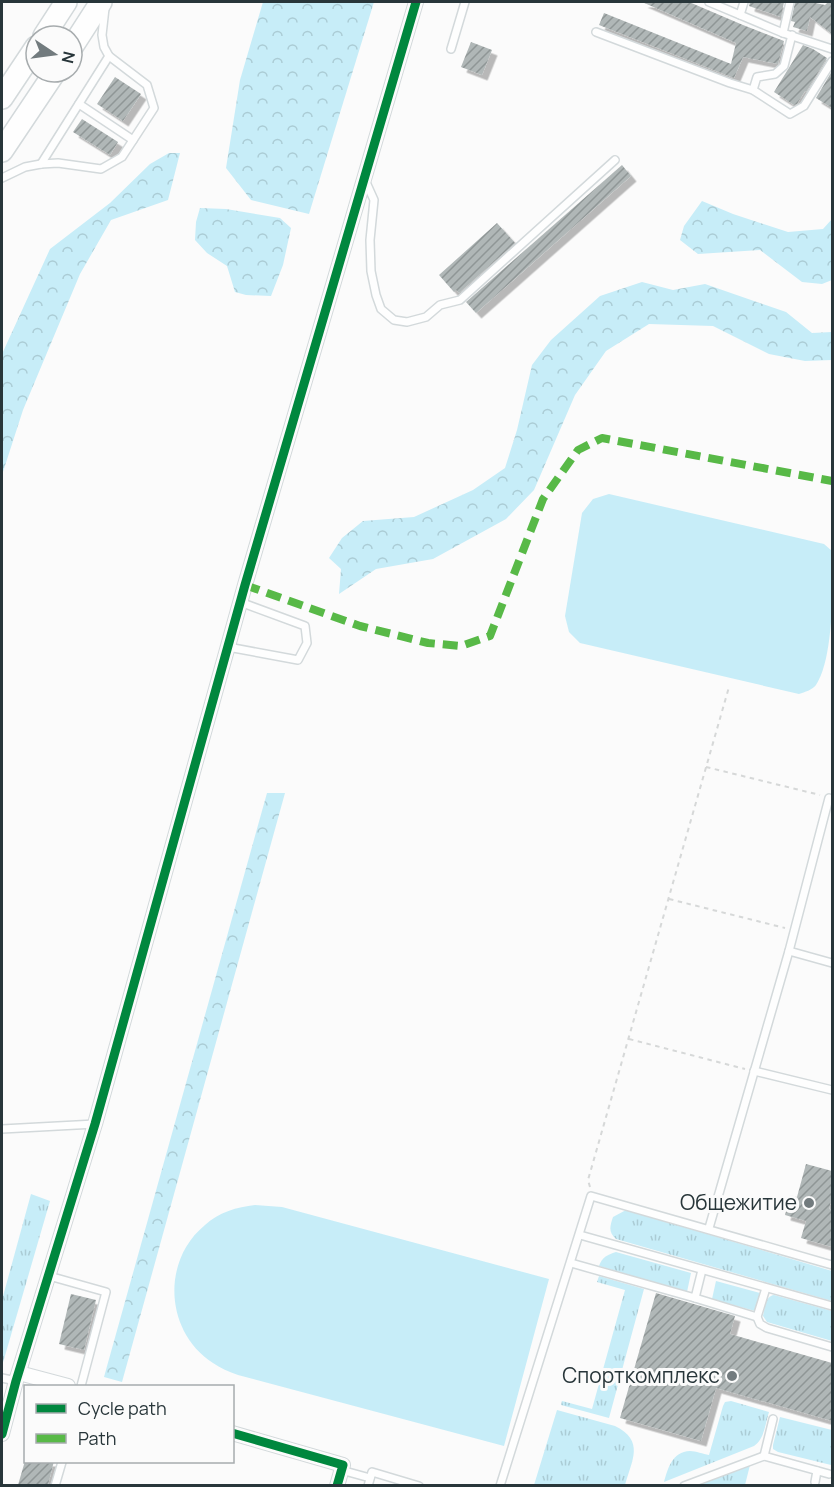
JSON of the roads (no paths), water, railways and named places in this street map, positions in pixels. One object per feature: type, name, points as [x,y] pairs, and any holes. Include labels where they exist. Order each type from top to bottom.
[{"type":"main road","points":[[52,24],[66,2]]},
{"type":"main road","points":[[84,28],[101,2]]},
{"type":"main road","points":[[2,98],[24,65]]},
{"type":"main road","points":[[2,151],[47,84]]},
{"type":"street","points":[[2,1434],[17,1377],[95,1124],[240,602],[416,2]]},
{"type":"street","points":[[17,1377],[62,1385]]},
{"type":"street","points":[[234,1434],[343,1465],[337,1485]]},
{"type":"lane","points":[[2,178],[25,167],[40,164],[58,163],[101,170],[122,157],[154,108],[147,85],[109,56],[104,47],[102,35],[106,2]]},
{"type":"lane","points":[[451,49],[465,2]]},
{"type":"lane","points":[[709,2],[783,33],[832,49]]},
{"type":"lane","points":[[740,15],[744,2]]},
{"type":"lane","points":[[783,33],[790,2]]},
{"type":"lane","points":[[596,32],[753,90],[790,114],[804,106],[832,61]]},
{"type":"lane","points":[[753,90],[757,77],[775,74],[784,66],[792,35]]},
{"type":"lane","points":[[40,164],[109,56]]},
{"type":"lane","points":[[79,104],[133,140]]},
{"type":"lane","points":[[364,178],[374,200],[370,240],[371,271],[376,295],[381,309],[394,320],[407,322],[426,317],[440,305],[460,300],[615,160]]},
{"type":"lane","points":[[228,647],[298,660],[307,643],[305,626],[240,602]]},
{"type":"lane","points":[[709,1228],[789,951],[829,798]]},
{"type":"lane","points":[[789,951],[832,963]]},
{"type":"lane","points":[[754,1071],[832,1090]]},
{"type":"lane","points":[[2,1129],[95,1124]]},
{"type":"lane","points":[[500,1485],[591,1196],[832,1265]]},
{"type":"lane","points":[[580,1235],[832,1306]]},
{"type":"lane","points":[[571,1263],[757,1317]]},
{"type":"lane","points":[[695,1298],[702,1270]]},
{"type":"lane","points":[[49,1276],[106,1292],[81,1385]]},
{"type":"lane","points":[[766,1288],[757,1317],[760,1324],[832,1347]]},
{"type":"lane","points":[[2,1378],[17,1377]]},
{"type":"lane","points":[[764,1456],[774,1419]]},
{"type":"lane","points":[[684,1485],[764,1456],[829,1474]]},
{"type":"lane","points":[[55,1485],[61,1463]]},
{"type":"lane","points":[[341,1470],[369,1482],[372,1472],[419,1485]]},
{"type":"lane","points":[[815,1482],[817,1471]]},
{"type":"place","name":"Общежитие","points":[[809,1203]]},
{"type":"place","name":"Спорткомплекс","points":[[732,1376]]}]
